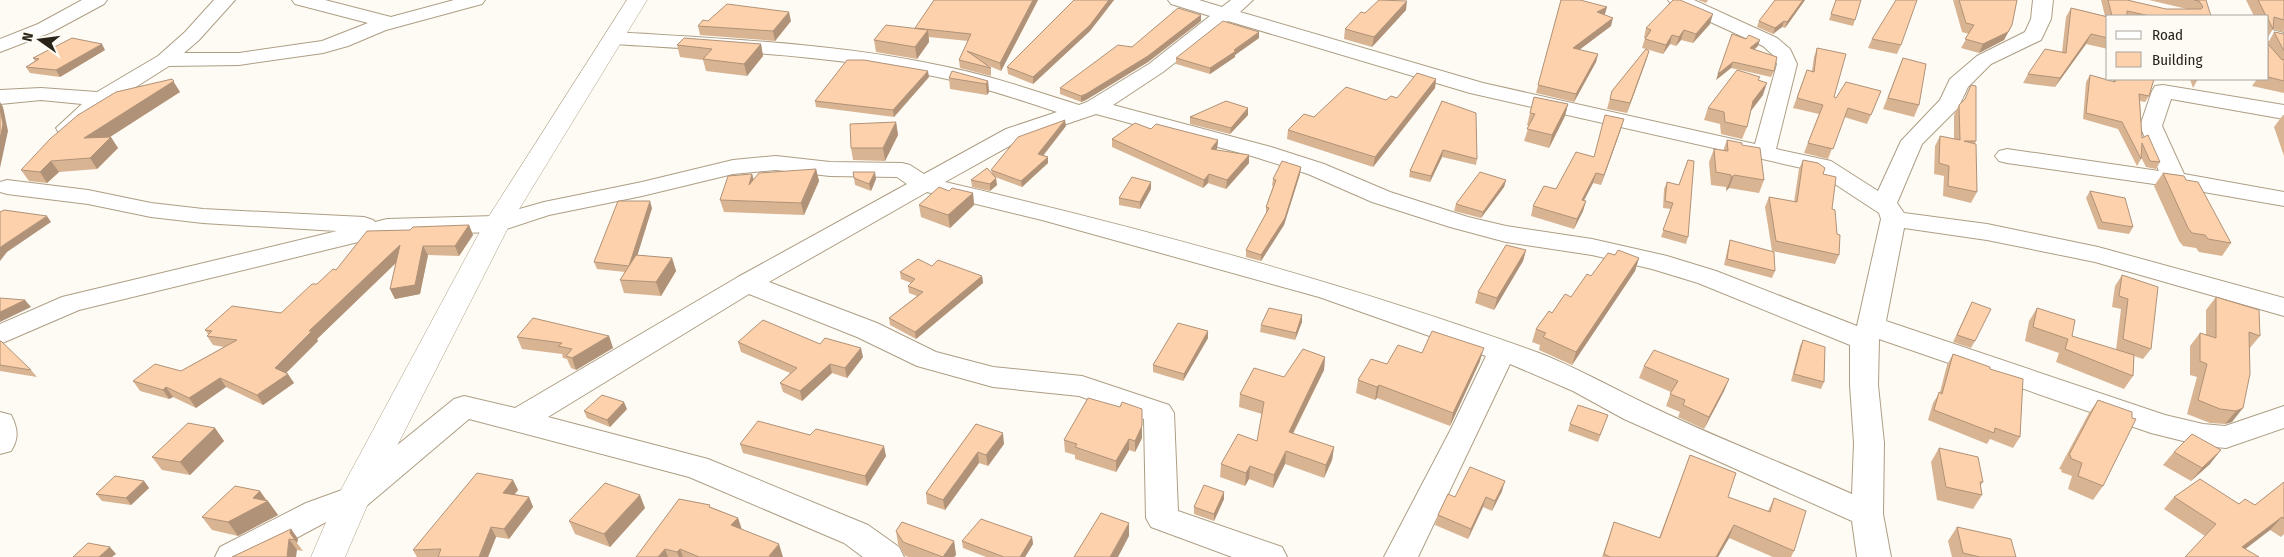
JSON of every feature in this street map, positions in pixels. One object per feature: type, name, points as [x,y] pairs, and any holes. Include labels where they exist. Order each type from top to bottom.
[{"type":"street","points":[[0,46],[45,28],[97,0]]},
{"type":"street","points":[[51,142],[101,99],[165,60],[192,36],[225,0]]},
{"type":"street","points":[[302,0],[391,23]]},
{"type":"street","points":[[165,60],[239,59],[323,47],[341,42],[380,25],[475,0]]},
{"type":"street","points":[[328,557],[353,499],[497,224],[637,0]]},
{"type":"street","points":[[1178,0],[1478,88],[1824,166],[1888,212],[2098,255],[2284,308]]},
{"type":"street","points":[[519,420],[748,283],[1014,134],[1087,110],[1156,68],[1243,0]]},
{"type":"street","points":[[1678,0],[1770,42],[1783,53],[1787,64],[1786,70],[1764,152]]},
{"type":"street","points":[[1874,557],[1867,514],[1869,443],[1864,385],[1868,333],[1888,212],[1912,141],[1950,104],[1958,84],[1984,60],[2034,36],[2041,20],[2043,0]]},
{"type":"street","points":[[2269,35],[2284,39]]},
{"type":"street","points":[[614,38],[858,57],[929,69],[1087,110],[1156,122],[1264,152],[1316,170],[1381,197],[1459,222],[1506,234],[1592,247],[1658,262],[1868,333],[2162,425],[2203,435],[2226,437],[2284,416]]},
{"type":"street","points":[[2175,180],[2151,126],[2163,91],[2284,112]]},
{"type":"street","points":[[0,97],[41,94],[101,99]]},
{"type":"street","points":[[2008,156],[2175,180],[2284,200]]},
{"type":"street","points":[[4,192],[88,197],[151,210],[203,216],[324,221],[387,227],[497,224],[544,209],[642,189],[733,167],[776,164],[830,169],[902,170],[923,184],[1049,214],[1318,289],[1549,368],[1634,411],[1867,514]]},
{"type":"street","points":[[4,192],[26,168]]},
{"type":"street","points":[[0,335],[71,303],[387,227]]},
{"type":"street","points":[[748,283],[867,330],[927,359],[993,377],[1082,386],[1159,413],[1162,518],[1270,557]]},
{"type":"street","points":[[1401,557],[1465,431],[1502,352]]},
{"type":"street","points":[[232,557],[318,512],[353,499],[464,407],[697,467],[856,534],[887,557]]},
{"type":"street","points":[[0,423],[2,440],[0,443]]},
{"type":"building","points":[[934,0],[1033,0],[1000,63],[967,51],[991,68],[959,60],[971,34],[915,28]]},
{"type":"building","points":[[1074,0],[1109,0],[1090,25],[1033,77],[1007,67]]},
{"type":"building","points":[[1379,0],[1407,1],[1374,37],[1345,29],[1361,12],[1365,13]]},
{"type":"building","points":[[1561,0],[1580,0],[1607,7],[1597,12],[1613,18],[1573,48],[1598,54],[1576,94],[1538,85]]},
{"type":"building","points":[[1673,0],[1680,0],[1713,14],[1696,34],[1684,30],[1679,37],[1672,35],[1666,45],[1645,39],[1651,30],[1646,28]]},
{"type":"building","points":[[1775,0],[1803,0],[1787,22],[1784,21],[1775,28],[1759,21]]},
{"type":"building","points":[[1836,0],[1861,0],[1855,20],[1831,14]]},
{"type":"building","points":[[1896,0],[1917,0],[1901,45],[1872,39]]},
{"type":"building","points":[[1959,0],[2017,0],[2012,25],[2008,32],[1983,44],[1965,39],[1974,25],[1966,23]]},
{"type":"building","points":[[2108,0],[2127,0],[2166,9],[2201,9],[2203,7],[2199,1],[2194,0],[2206,0],[2211,15],[2145,15],[2127,11],[2127,15],[2112,15]]},
{"type":"building","points":[[2258,0],[2284,0],[2284,20],[2274,17],[2273,29],[2269,21],[2269,15],[2266,15]]},
{"type":"building","points":[[727,4],[789,12],[773,31],[698,26],[703,20],[708,21]]},
{"type":"building","points":[[1178,8],[1201,15],[1148,56],[1086,94],[1081,96],[1060,88],[1118,45],[1132,47]]},
{"type":"building","points":[[2071,8],[2106,17],[2106,38],[2091,34],[2060,78],[2028,74],[2045,49],[2066,53]]},
{"type":"building","points":[[1223,21],[1259,32],[1234,50],[1236,51],[1210,68],[1176,58]]},
{"type":"building","points":[[886,25],[928,30],[915,47],[874,40]]},
{"type":"building","points":[[2274,32],[2284,34],[2284,51]]},
{"type":"building","points":[[1732,34],[1746,39],[1749,35],[1760,40],[1750,48],[1777,57],[1774,71],[1733,62],[1718,74]]},
{"type":"building","points":[[72,38],[102,44],[56,70],[26,67],[39,59],[33,58]]},
{"type":"building","points":[[684,38],[761,44],[744,64],[703,59],[712,49],[677,45]]},
{"type":"building","points":[[2269,45],[2282,60],[2284,59],[2284,81],[2269,77]]},
{"type":"building","points":[[1817,48],[1846,54],[1834,97],[1836,98],[1846,82],[1881,91],[1871,115],[1848,108],[1833,149],[1808,143],[1823,105],[1797,98],[1807,70],[1814,72]]},
{"type":"building","points":[[1646,49],[1649,51],[1630,103],[1610,99],[1612,91]]},
{"type":"building","points":[[1903,58],[1926,64],[1919,105],[1888,98]]},
{"type":"building","points":[[847,60],[864,60],[928,71],[893,110],[815,101]]},
{"type":"building","points":[[1737,70],[1760,77],[1758,80],[1767,83],[1753,101],[1747,127],[1725,122],[1724,112],[1708,108]]},
{"type":"building","points":[[952,71],[988,81],[986,84],[949,78]]},
{"type":"building","points":[[1417,73],[1436,79],[1375,157],[1288,130],[1304,114],[1314,117],[1346,87],[1386,100],[1391,96],[1397,98]]},
{"type":"building","points":[[2090,75],[2115,82],[2116,80],[2154,80],[2149,96],[2139,94],[2142,138],[2148,135],[2160,162],[2150,161],[2142,143],[2141,159],[2122,122],[2086,113]]},
{"type":"building","points":[[172,79],[174,81],[84,138],[111,137],[90,158],[51,161],[40,172],[21,170],[50,139],[78,115],[116,92]]},
{"type":"building","points":[[1971,85],[1976,86],[1976,141],[1964,141],[1976,144],[1977,192],[1948,186],[1949,166],[1939,163],[1940,136],[1960,140],[1959,105],[1965,99]]},
{"type":"building","points":[[1534,97],[1568,104],[1552,135],[1527,129],[1535,114],[1530,113]]},
{"type":"building","points":[[1226,101],[1248,108],[1231,128],[1190,117]]},
{"type":"building","points":[[1442,101],[1476,113],[1477,159],[1443,150],[1431,176],[1410,171]]},
{"type":"building","points":[[0,108],[3,124],[0,140]]},
{"type":"building","points":[[1605,115],[1624,119],[1604,175],[1596,173],[1582,200],[1586,201],[1577,219],[1533,206],[1544,186],[1556,189],[1576,152],[1594,157]]},
{"type":"building","points":[[1065,120],[1038,154],[1048,157],[1021,181],[991,170],[1018,137]]},
{"type":"building","points":[[896,122],[883,148],[851,148],[850,124]]},
{"type":"building","points":[[1135,123],[1151,129],[1156,124],[1218,140],[1211,149],[1249,155],[1227,180],[1209,174],[1204,180],[1112,139]]},
{"type":"building","points":[[1727,140],[1760,148],[1764,180],[1734,175],[1731,178],[1731,175],[1716,172],[1714,149],[1728,151]]},
{"type":"building","points":[[1688,160],[1694,161],[1688,237],[1663,230],[1673,203],[1665,201],[1667,182],[1679,185]]},
{"type":"building","points":[[1803,160],[1818,163],[1825,168],[1823,174],[1836,177],[1832,209],[1835,210],[1837,234],[1840,235],[1839,255],[1776,241],[1769,197],[1797,202]]},
{"type":"building","points":[[1282,161],[1301,167],[1285,218],[1261,255],[1246,250],[1269,208],[1266,207],[1276,180],[1273,179]]},
{"type":"building","points":[[987,168],[996,178],[990,184],[971,180]]},
{"type":"building","points":[[816,169],[801,203],[720,200],[728,176],[752,174],[749,185],[759,173]]},
{"type":"building","points":[[853,172],[875,172],[869,184],[854,178]]},
{"type":"building","points":[[1480,172],[1506,180],[1483,212],[1456,204]]},
{"type":"building","points":[[2163,173],[2184,176],[2186,180],[2198,182],[2231,243],[2208,239],[2205,235],[2192,233]]},
{"type":"building","points":[[1132,177],[1151,182],[1140,202],[1119,198]]},
{"type":"building","points":[[939,187],[949,191],[952,188],[973,193],[948,215],[919,205]]},
{"type":"building","points":[[2090,191],[2125,198],[2133,227],[2102,222]]},
{"type":"building","points":[[618,201],[650,201],[629,266],[594,262]]},
{"type":"building","points":[[4,210],[47,216],[0,248],[0,212]]},
{"type":"building","points":[[469,225],[455,246],[423,246],[415,285],[390,289],[400,245],[309,331],[312,331],[275,368],[288,374],[257,395],[220,378],[189,398],[166,387],[163,390],[133,381],[155,364],[181,371],[237,340],[207,336],[212,331],[205,330],[232,306],[281,313],[312,284],[317,284],[333,269],[336,270],[367,231],[410,230],[413,227]]},
{"type":"building","points":[[1730,240],[1774,252],[1775,271],[1727,259]]},
{"type":"building","points":[[1506,245],[1526,250],[1497,298],[1478,292]]},
{"type":"building","points":[[1618,250],[1639,258],[1576,352],[1543,337],[1546,333],[1536,329],[1549,311],[1552,313],[1565,294],[1571,297],[1587,274],[1591,276],[1608,253],[1615,255]]},
{"type":"building","points":[[636,255],[672,258],[656,282],[620,280]]},
{"type":"building","points":[[918,259],[932,266],[938,260],[982,276],[915,332],[889,318],[923,292],[908,286],[915,279],[900,272]]},
{"type":"building","points":[[2122,275],[2158,287],[2151,349],[2123,339],[2128,299],[2119,296]]},
{"type":"building","points":[[2216,297],[2259,310],[2260,336],[2249,332],[2250,374],[2243,408],[2236,411],[2220,409],[2198,400],[2207,364],[2200,361],[2200,333],[2216,338]]},
{"type":"building","points":[[0,298],[25,300],[0,312]]},
{"type":"building","points":[[1972,302],[1991,309],[1975,341],[1957,335]]},
{"type":"building","points":[[1269,308],[1302,315],[1296,333],[1261,325]]},
{"type":"building","points":[[2037,308],[2075,320],[2072,336],[2134,355],[2133,376],[2065,349],[2068,339],[2033,327]]},
{"type":"building","points":[[533,318],[609,336],[572,358],[566,356],[572,349],[558,346],[562,343],[517,337]]},
{"type":"building","points":[[763,320],[820,344],[825,338],[861,348],[845,368],[830,364],[800,391],[780,383],[797,368],[738,342]]},
{"type":"building","points":[[1178,323],[1208,331],[1184,374],[1153,365]]},
{"type":"building","points":[[1432,331],[1484,348],[1453,413],[1379,385],[1377,387],[1358,380],[1371,359],[1387,364],[1398,345],[1422,353]]},
{"type":"building","points":[[1803,340],[1825,347],[1824,382],[1794,374]]},
{"type":"building","points":[[1,341],[31,370],[0,365]]},
{"type":"building","points":[[1303,349],[1325,357],[1289,432],[1334,447],[1326,465],[1286,451],[1274,475],[1250,466],[1246,473],[1221,464],[1238,434],[1257,441],[1264,402],[1240,394],[1254,368],[1284,377]]},
{"type":"building","points":[[1654,350],[1729,379],[1709,417],[1683,405],[1685,400],[1670,394],[1678,381],[1644,366]]},
{"type":"building","points":[[1953,354],[1990,367],[1990,369],[2023,379],[2020,437],[1995,428],[1994,433],[1934,410],[1939,392],[1942,394]]},
{"type":"building","points":[[602,395],[624,402],[607,420],[584,411]]},
{"type":"building","points":[[1088,398],[1120,407],[1122,402],[1142,409],[1142,426],[1135,441],[1129,439],[1116,461],[1075,447],[1077,444],[1064,440]]},
{"type":"building","points":[[2098,400],[2132,412],[2132,418],[2136,419],[2103,486],[2078,476],[2082,463],[2070,458],[2071,456],[2069,455]]},
{"type":"building","points":[[1578,405],[1608,415],[1600,435],[1570,424]]},
{"type":"building","points":[[758,421],[810,435],[816,429],[884,446],[865,476],[740,444]]},
{"type":"building","points":[[188,423],[215,428],[180,462],[152,457]]},
{"type":"building","points":[[976,424],[1003,433],[986,455],[978,452],[943,500],[926,493]]},
{"type":"building","points":[[2192,434],[2221,450],[2202,468],[2174,452]]},
{"type":"building","points":[[1939,448],[1978,457],[1983,482],[1980,482],[1982,495],[1946,487]]},
{"type":"building","points":[[1690,455],[1736,473],[1728,497],[1770,512],[1774,498],[1806,511],[1794,551],[1734,525],[1716,557],[1610,557],[1604,554],[1614,522],[1660,538]]},
{"type":"building","points":[[1470,467],[1505,481],[1495,501],[1486,497],[1471,529],[1438,515],[1448,494],[1455,497]]},
{"type":"building","points":[[477,473],[513,480],[503,493],[529,497],[504,529],[491,527],[479,557],[438,557],[441,549],[413,550]]},
{"type":"building","points":[[115,476],[144,481],[126,498],[96,494]]},
{"type":"building","points":[[2200,479],[2239,504],[2245,499],[2255,505],[2284,482],[2284,519],[2282,517],[2242,547],[2259,557],[2185,557],[2216,524],[2174,497]]},
{"type":"building","points":[[605,483],[640,495],[604,534],[569,521]]},
{"type":"building","points":[[1204,485],[1224,492],[1214,514],[1194,507]]},
{"type":"building","points":[[235,486],[260,491],[253,498],[268,501],[228,522],[202,517]]},
{"type":"building","points":[[679,499],[710,505],[709,507],[738,518],[731,525],[779,544],[769,556],[773,557],[699,557],[680,549],[677,552],[665,549],[658,557],[636,557]]},
{"type":"building","points":[[1101,513],[1129,523],[1110,557],[1074,557]]},
{"type":"building","points":[[981,519],[1032,537],[1020,557],[1004,557],[962,541]]},
{"type":"building","points":[[902,522],[954,541],[943,557],[903,542],[896,531]]},
{"type":"building","points":[[1957,527],[2011,539],[2016,557],[1980,557],[1963,553]]},
{"type":"building","points":[[291,529],[290,533],[295,540],[289,539],[287,557],[232,557]]},
{"type":"building","points":[[88,543],[110,547],[99,557],[73,557]]}]
